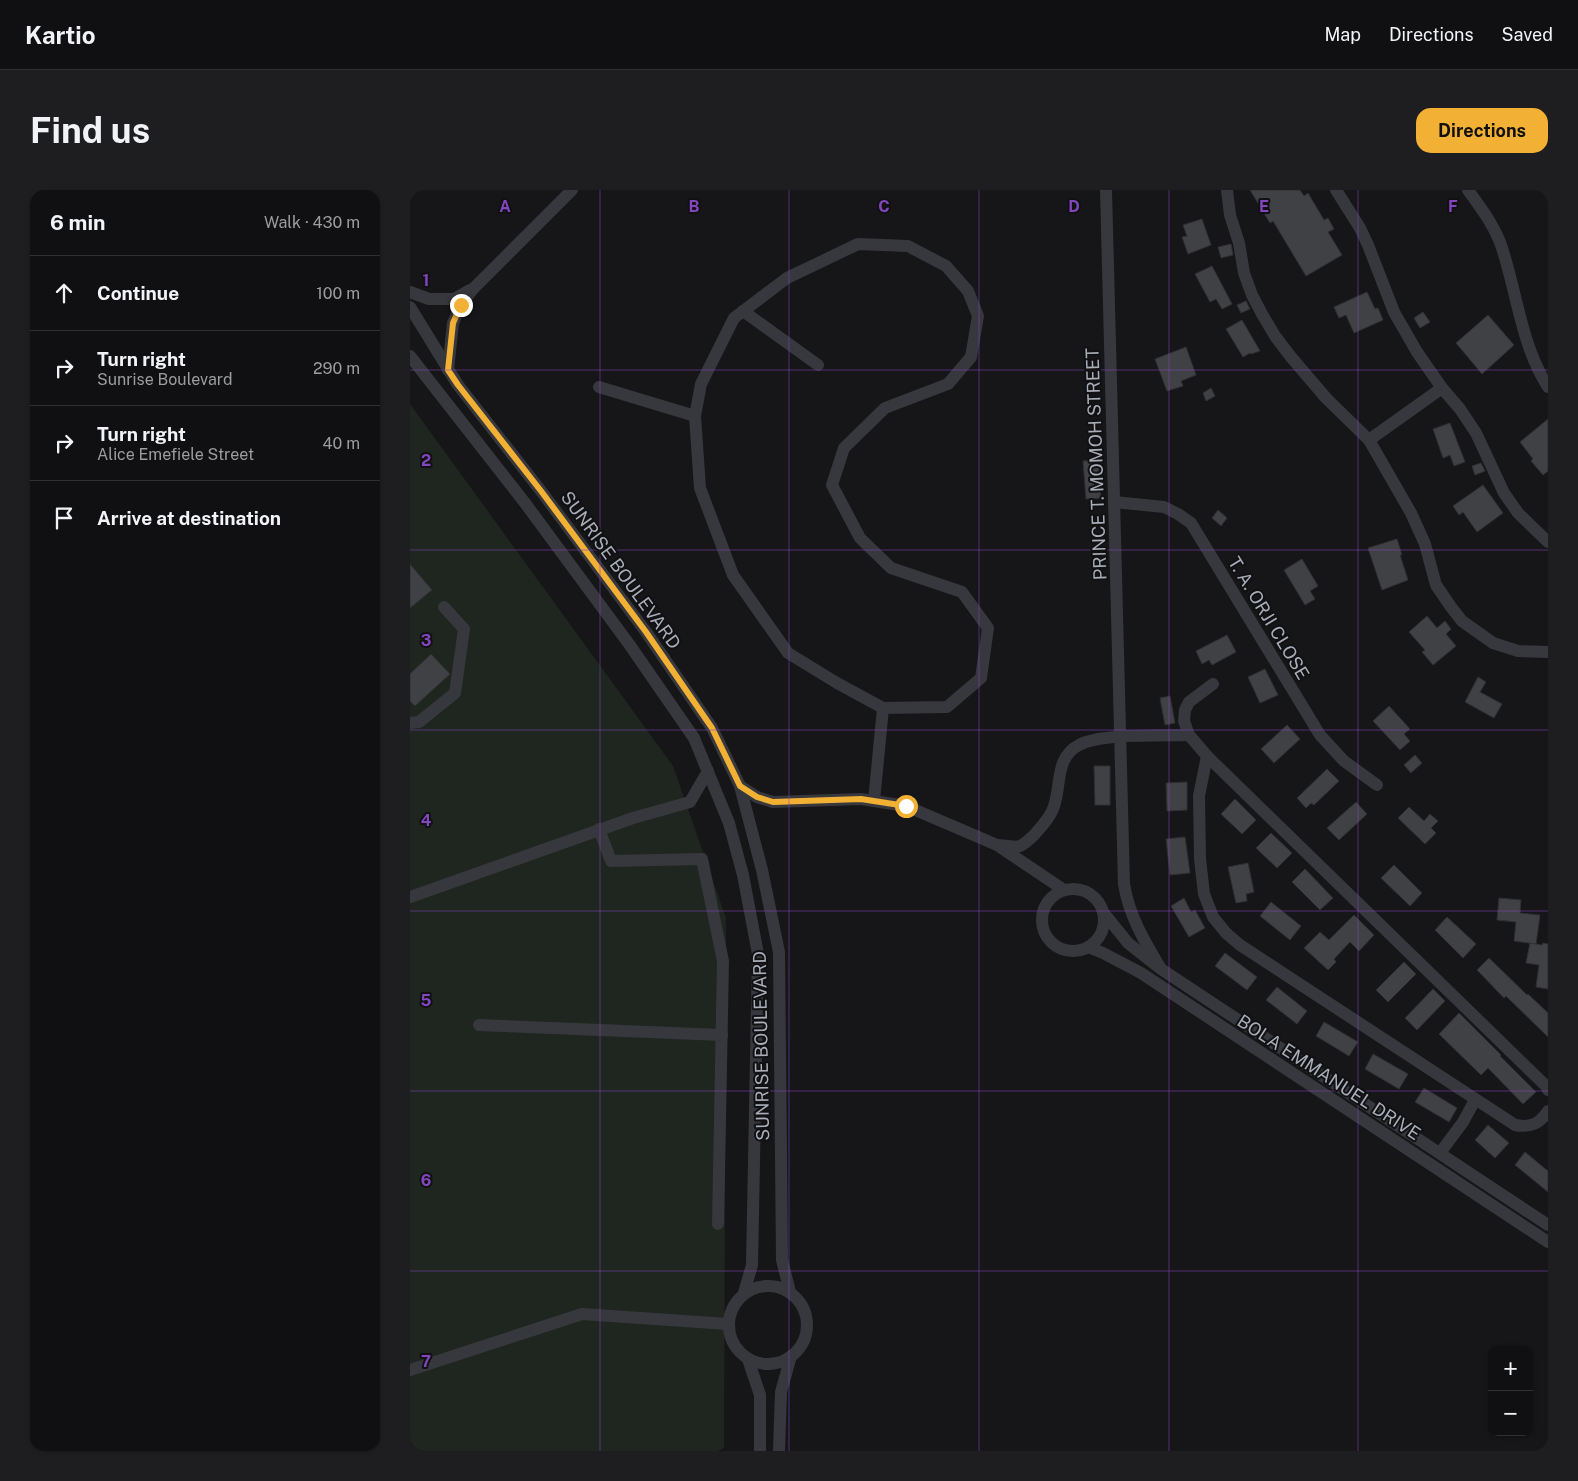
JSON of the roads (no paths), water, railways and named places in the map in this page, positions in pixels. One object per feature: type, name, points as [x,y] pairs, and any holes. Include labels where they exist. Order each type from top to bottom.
[{"type":"street","points":[[448,370],[453,323],[461,305],[473,289],[572,190]]},
{"type":"street","name":"PRINCE T. MOMOH STREET","points":[[1106,190],[1124,884],[1133,918],[1161,969]]},
{"type":"street","points":[[1227,190],[1230,215],[1239,243],[1244,273],[1252,295],[1262,314],[1291,356],[1326,398],[1369,440],[1411,513],[1425,544],[1436,585],[1451,607],[1462,621],[1493,643],[1518,651],[1548,652]]},
{"type":"street","points":[[1336,190],[1368,245],[1386,293],[1403,330],[1442,388],[1460,409],[1476,433],[1504,493],[1518,513],[1548,542]]},
{"type":"street","points":[[1468,190],[1489,218],[1499,240],[1521,322],[1538,372],[1548,387]]},
{"type":"street","points":[[858,244],[908,246],[946,266],[968,291],[978,316],[971,357],[948,384],[885,408],[844,448],[832,485],[860,538],[891,568],[962,592],[988,628],[981,678],[947,707],[883,708],[788,653],[733,575],[700,488],[695,416],[701,384],[734,318],[744,311],[787,278],[858,244]]},
{"type":"street","points":[[410,292],[429,299],[454,299],[473,289]]},
{"type":"street","name":"SUNRISE BOULEVARD","points":[[410,307],[464,393],[541,491],[652,640],[712,728],[740,786],[762,870],[779,952],[782,1260],[790,1292]]},
{"type":"street","points":[[744,311],[818,365]]},
{"type":"street","name":"SUNRISE BOULEVARD","points":[[410,356],[525,504],[630,644],[694,738],[729,823],[758,954],[752,1265],[744,1293]]},
{"type":"street","points":[[599,386],[695,416]]},
{"type":"street","points":[[1369,440],[1442,388]]},
{"type":"street","name":"T. A. ORJI CLOSE","points":[[1114,502],[1164,507],[1191,523],[1320,735],[1344,761],[1377,785]]},
{"type":"street","points":[[410,723],[419,722],[456,693],[464,629],[444,607]]},
{"type":"street","points":[[1213,684],[1189,702],[1185,710],[1184,721],[1188,735],[1207,756],[1548,1090]]},
{"type":"street","points":[[874,801],[883,708]]},
{"type":"street","points":[[997,845],[1020,846],[1030,839],[1044,824],[1053,808],[1060,770],[1065,757],[1070,750],[1080,744],[1092,740],[1121,737],[1188,735]]},
{"type":"street","points":[[1207,756],[1199,796],[1200,859],[1204,894],[1213,917],[1226,934],[1240,946],[1515,1125],[1525,1128],[1531,1126],[1544,1118],[1548,1111]]},
{"type":"street","points":[[410,897],[599,829],[690,802],[708,771]]},
{"type":"street","points":[[740,786],[757,797],[773,802],[861,799],[906,806],[997,845],[1064,890]]},
{"type":"street","points":[[599,829],[611,861],[702,859],[723,961],[718,1224]]},
{"type":"street","points":[[1064,890],[1084,890],[1099,903],[1103,912],[1104,922],[1096,940],[1088,947],[1078,951],[1067,951],[1057,947],[1043,932],[1041,921],[1043,910],[1055,894],[1064,890]]},
{"type":"street","name":"BOLA EMMANUEL DRIVE","points":[[1103,912],[1128,943],[1161,969],[1548,1225]]},
{"type":"street","name":"BOLA EMMANUEL DRIVE","points":[[1088,947],[1103,952],[1141,973],[1548,1242]]},
{"type":"street","points":[[479,1025],[722,1035]]},
{"type":"street","points":[[1440,1153],[1463,1122],[1475,1100]]},
{"type":"street","points":[[767,1285],[779,1287],[790,1292],[799,1301],[805,1312],[806,1336],[800,1348],[781,1362],[770,1364],[758,1363],[748,1359],[733,1344],[730,1334],[728,1324],[730,1312],[736,1302],[744,1293],[755,1287],[767,1285]]},
{"type":"street","points":[[410,1370],[582,1314],[728,1324]]},
{"type":"street","points":[[779,1451],[781,1392],[791,1356]]},
{"type":"street","points":[[748,1359],[760,1395],[760,1451]]}]
